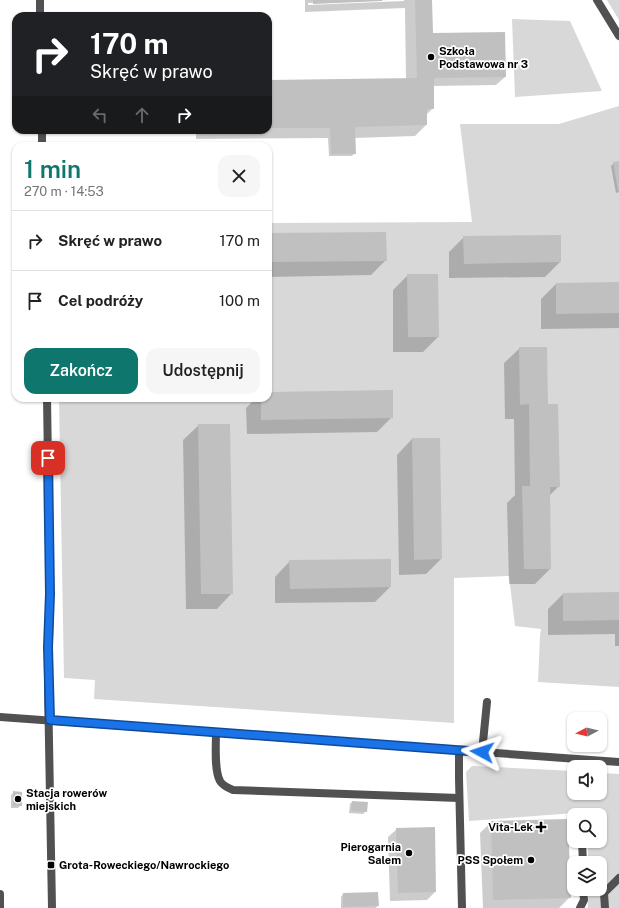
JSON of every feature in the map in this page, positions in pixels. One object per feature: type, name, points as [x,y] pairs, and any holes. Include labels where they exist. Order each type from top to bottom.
[{"type":"street","points":[[40,0],[40,12]]},
{"type":"street","points":[[597,0],[619,36]]},
{"type":"street","points":[[47,402],[50,594],[48,647],[52,908]]},
{"type":"street","points":[[482,752],[487,702]]},
{"type":"street","points":[[0,717],[619,762]]},
{"type":"street","points":[[216,732],[217,772],[221,782],[226,788],[233,790],[459,798]]},
{"type":"street","points":[[459,750],[462,908]]},
{"type":"street","points":[[605,908],[604,893],[619,878]]},
{"type":"street","points":[[0,894],[0,908]]},
{"type":"street","points":[[580,908],[584,900],[584,896]]},
{"type":"shaded area","points":[[607,0],[619,0],[619,20]]},
{"type":"shaded area","points":[[512,19],[570,21],[602,91],[515,97]]},
{"type":"shaded area","points":[[619,106],[619,687],[538,682],[541,629],[515,626],[509,576],[454,578],[454,723],[94,699],[95,680],[64,678],[59,402],[272,402],[272,223],[472,222],[460,124],[559,124]]},
{"type":"shaded area","points":[[472,766],[567,771],[567,800],[607,800],[607,773],[619,774],[619,908],[588,908],[588,896],[607,896],[607,856],[588,856],[588,848],[607,848],[607,808],[567,808],[567,814],[469,821],[466,772]]},
{"type":"building","points":[[313,0],[382,0],[382,1],[313,4]]},
{"type":"building","points":[[415,0],[432,0],[433,33],[505,32],[506,77],[434,78],[434,109],[427,109],[427,125],[355,127],[356,154],[331,154],[330,128],[272,128],[272,80],[417,78]]},
{"type":"building","points":[[619,161],[619,191],[618,191],[613,162]]},
{"type":"building","points":[[386,232],[387,261],[272,262],[272,233]]},
{"type":"building","points":[[561,235],[561,262],[464,264],[463,236]]},
{"type":"building","points":[[407,274],[438,274],[439,337],[408,337]]},
{"type":"building","points":[[619,282],[619,313],[556,314],[556,283]]},
{"type":"building","points":[[519,347],[547,347],[548,404],[558,404],[560,487],[550,487],[551,569],[524,569],[522,486],[530,486],[529,404],[520,405]]},
{"type":"building","points":[[393,390],[393,418],[261,420],[261,402],[272,402],[272,392]]},
{"type":"building","points":[[198,424],[230,424],[233,594],[201,594]]},
{"type":"building","points":[[412,438],[440,438],[442,559],[414,560]]},
{"type":"building","points":[[391,559],[391,587],[290,589],[289,560]]},
{"type":"building","points":[[619,592],[619,620],[563,621],[563,593]]},
{"type":"building","name":"Stacja rowerów miejskich","points":[[13,791],[22,792],[22,806],[13,806]]},
{"type":"building","points":[[352,801],[368,802],[367,812],[351,811]]},
{"type":"building","name":"PSS Społem","points":[[567,819],[567,848],[569,848],[569,856],[567,856],[567,896],[571,896],[571,898],[493,900],[491,821]]},
{"type":"building","points":[[435,827],[436,892],[398,893],[396,828]]},
{"type":"building","points":[[378,892],[379,906],[343,907],[343,893]]},
{"type":"place","name":"Szkoła Podstawowa nr 3","points":[[431,57]]},
{"type":"place","name":"Stacja rowerów miejskich","points":[[18,799]]},
{"type":"place","name":"Vita-Lek","points":[[541,827]]},
{"type":"place","name":"Pierogarnia Salem","points":[[409,853]]},
{"type":"place","name":"PSS Społem","points":[[531,860]]},
{"type":"place","name":"Grota-Roweckiego/Nawrockiego","points":[[51,865]]},
{"type":"route","points":[[48,458],[50,594],[48,647],[50,720],[482,752]]}]
